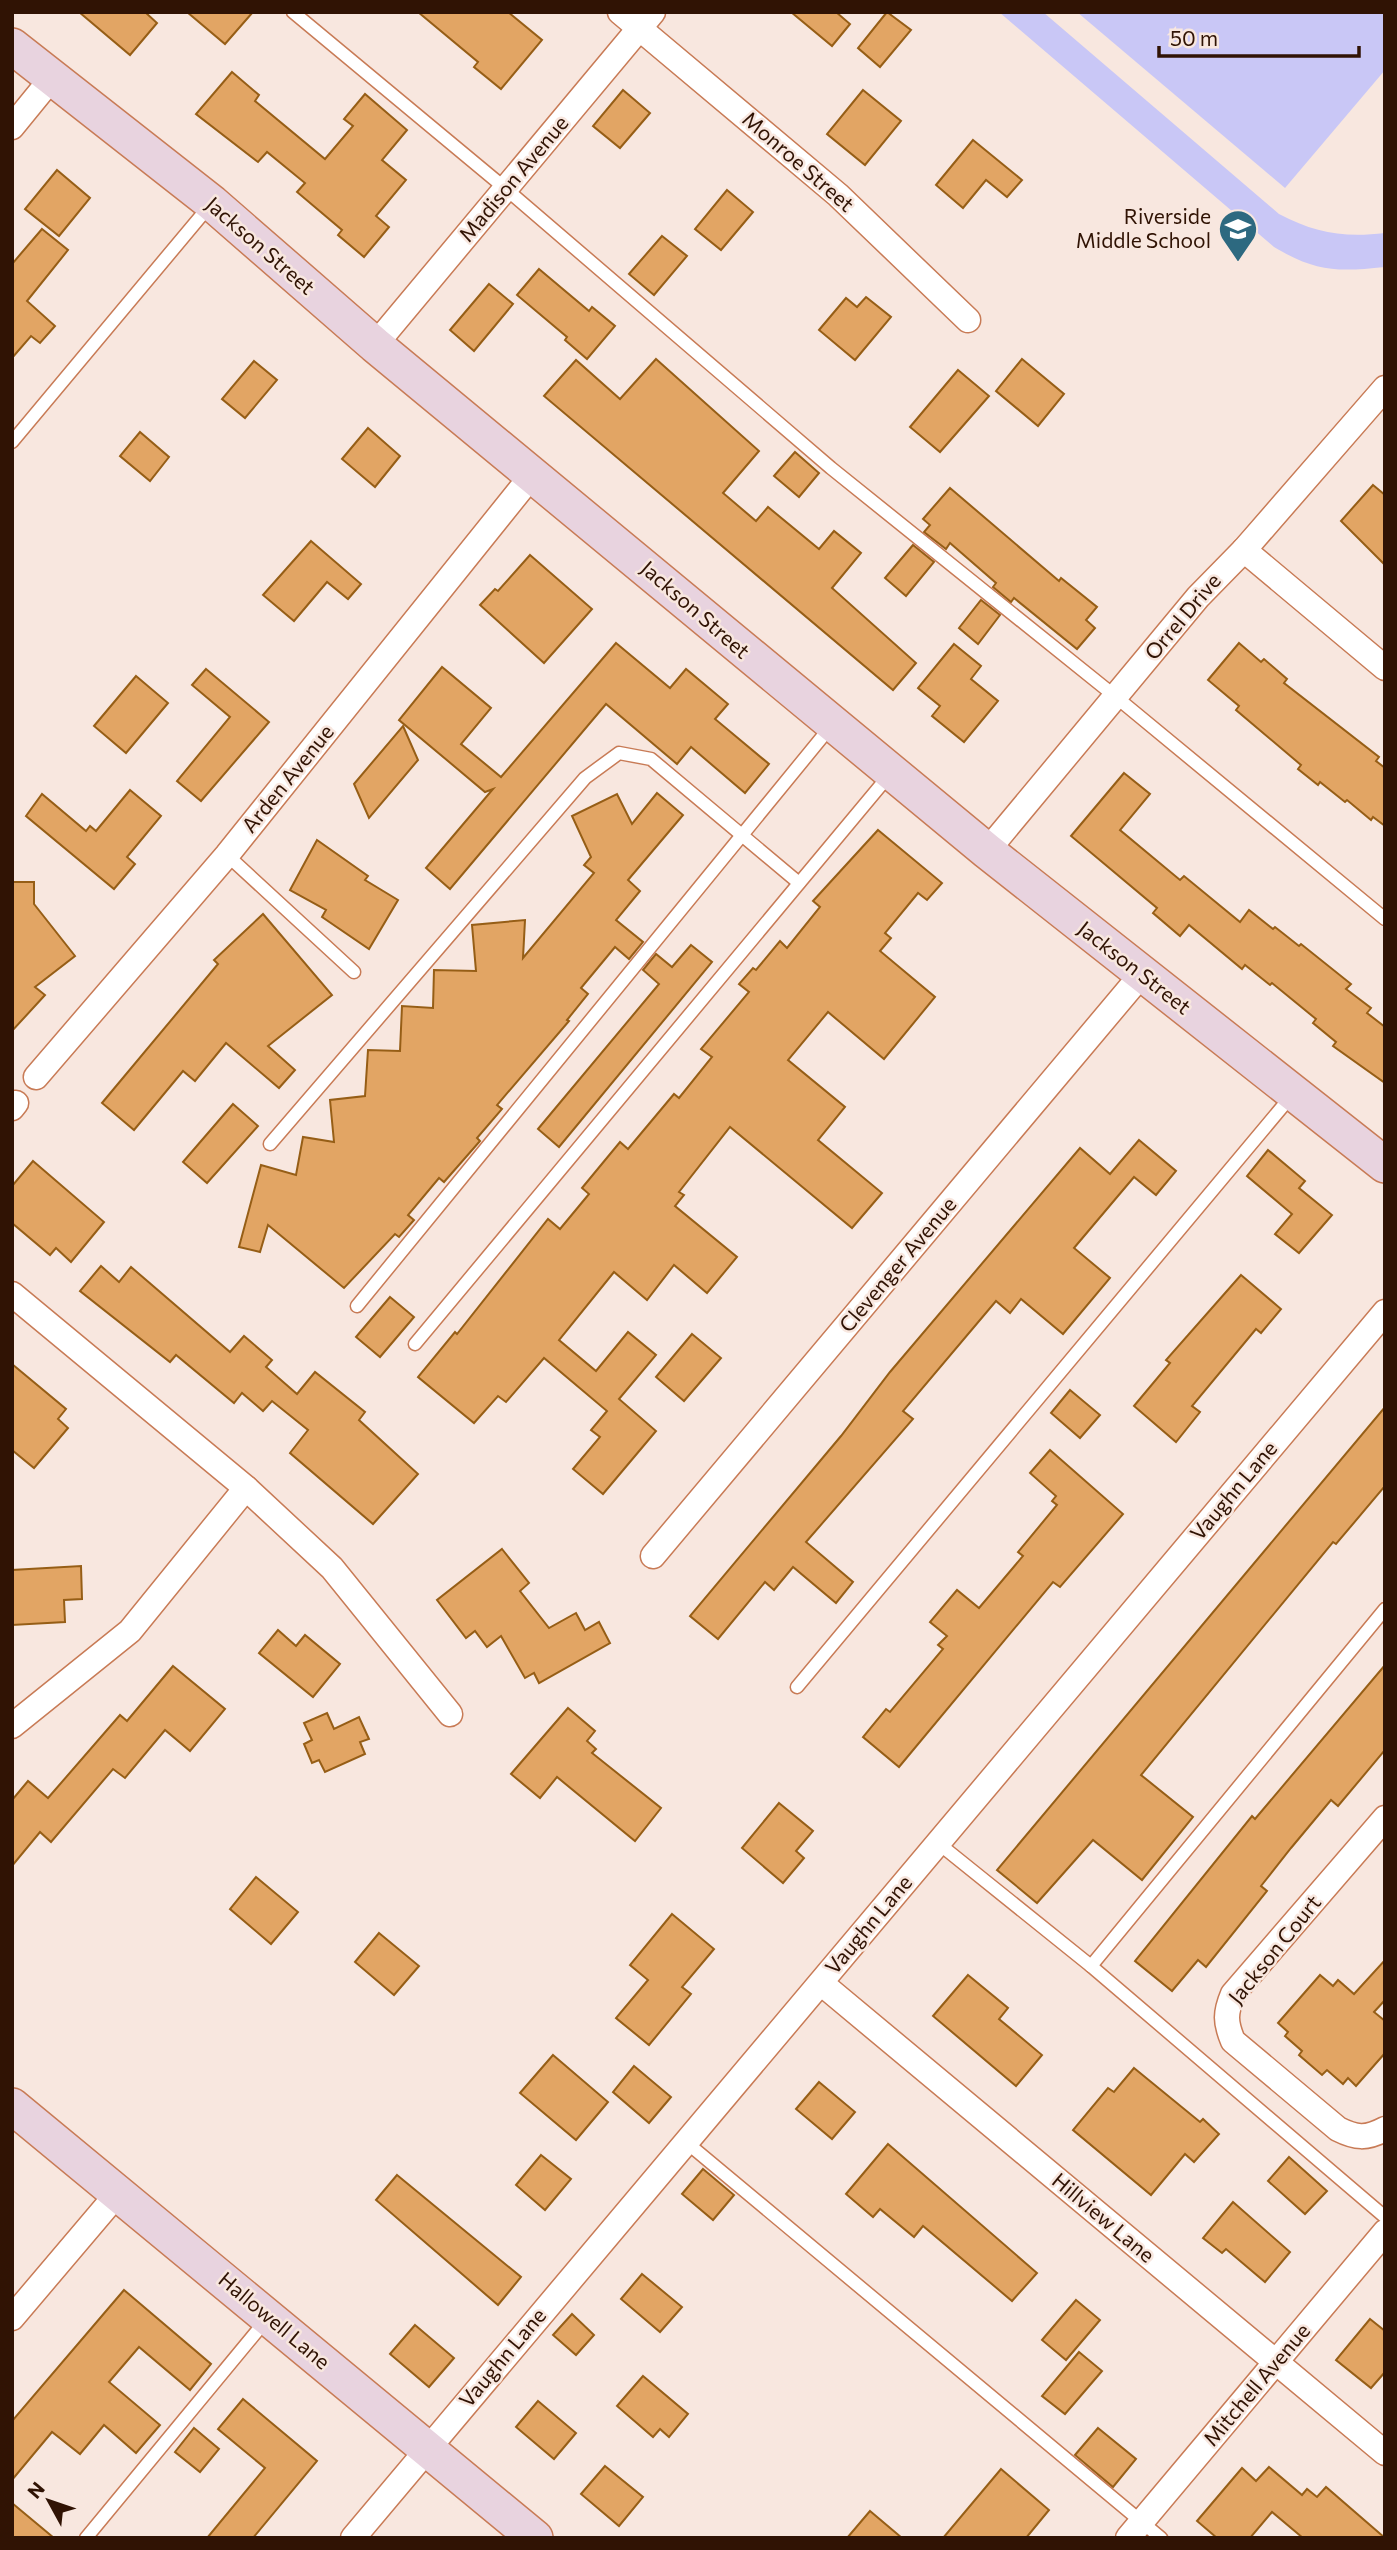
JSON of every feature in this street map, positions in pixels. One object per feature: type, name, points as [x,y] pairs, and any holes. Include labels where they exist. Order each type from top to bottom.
[{"type":"street","name":"Monroe Street","points":[[620,12],[646,20],[838,195],[968,320]]},
{"type":"street","name":"Madison Avenue","points":[[375,345],[646,20]]},
{"type":"street","name":"Jackson Street","points":[[12,46],[212,204],[375,345],[891,773],[1385,1165]]},
{"type":"street","points":[[12,127],[52,78]]},
{"type":"street","name":"Orrel Drive","points":[[987,851],[1198,597],[1381,399]]},
{"type":"street","name":"Arden Avenue","points":[[36,1077],[227,855],[533,474]]},
{"type":"street","points":[[1244,550],[1385,667]]},
{"type":"street","name":"Clevenger Avenue","points":[[653,1556],[1142,974]]},
{"type":"street","points":[[12,1294],[246,1488],[332,1568],[450,1714]]},
{"type":"street","name":"Vaughn Lane","points":[[353,2538],[1385,1312]]},
{"type":"street","points":[[16,1718],[130,1631],[246,1488]]},
{"type":"street","name":"Jackson Court","points":[[1385,1818],[1233,1994],[1226,2010],[1226,2024],[1233,2041],[1338,2129],[1356,2138],[1372,2136],[1385,2129]]},
{"type":"street","name":"Hillview Lane","points":[[821,1983],[1385,2454]]},
{"type":"street","name":"Hallowell Lane","points":[[12,2106],[270,2316],[535,2538]]},
{"type":"street","points":[[12,2318],[118,2193]]},
{"type":"street","name":"Mitchell Avenue","points":[[1135,2530],[1385,2232]]},
{"type":"lane","points":[[293,12],[506,189],[831,468],[1116,697],[1385,919]]},
{"type":"lane","points":[[12,442],[212,204]]},
{"type":"lane","points":[[357,1306],[832,724]]},
{"type":"lane","points":[[270,1144],[585,778],[619,753],[651,760],[799,883]]},
{"type":"lane","points":[[415,1344],[891,773]]},
{"type":"lane","points":[[227,855],[354,972]]},
{"type":"lane","points":[[797,1687],[1293,1093]]},
{"type":"lane","points":[[1091,1966],[1385,1609]]},
{"type":"lane","points":[[938,1843],[1091,1966],[1385,2217]]},
{"type":"lane","points":[[686,2142],[1135,2530],[1161,2538]]},
{"type":"lane","points":[[86,2538],[270,2316]]},
{"type":"shaded area","points":[[999,12],[1043,12],[1279,214],[1318,230],[1356,235],[1385,233],[1385,267],[1353,270],[1315,266],[1274,247]]},
{"type":"shaded area","points":[[1077,12],[1385,12],[1385,70],[1285,188]]},
{"type":"building","points":[[79,12],[145,12],[157,23],[130,55]]},
{"type":"building","points":[[187,12],[253,12],[225,44]]},
{"type":"building","points":[[418,12],[508,12],[542,40],[501,89],[474,67],[478,62]]},
{"type":"building","points":[[791,12],[836,12],[850,24],[832,46]]},
{"type":"building","points":[[887,12],[911,30],[880,67],[858,48]]},
{"type":"building","points":[[232,72],[259,95],[255,101],[325,159],[353,126],[344,119],[365,94],[407,130],[382,160],[406,180],[376,216],[389,227],[364,257],[338,235],[342,230],[297,192],[305,183],[267,152],[258,162],[196,114]]},
{"type":"building","points":[[623,90],[650,113],[620,148],[593,126]]},
{"type":"building","points":[[863,90],[901,121],[865,165],[827,134]]},
{"type":"building","points":[[973,140],[1022,180],[1007,197],[986,180],[963,208],[936,185]]},
{"type":"building","points":[[57,170],[90,198],[59,236],[25,209]]},
{"type":"building","points":[[727,190],[753,212],[721,250],[695,229]]},
{"type":"building","points":[[42,229],[68,250],[27,301],[55,326],[40,343],[31,336],[12,358],[12,264]]},
{"type":"building","points":[[662,236],[687,256],[654,295],[629,274]]},
{"type":"building","points":[[539,269],[589,311],[592,307],[615,326],[587,359],[565,340],[567,337],[517,295]]},
{"type":"building","points":[[489,284],[513,304],[474,351],[450,330]]},
{"type":"building","points":[[866,297],[891,317],[855,360],[819,330],[846,298],[857,307]]},
{"type":"building","points":[[656,359],[759,451],[723,493],[756,521],[768,507],[819,549],[834,531],[861,553],[832,588],[916,663],[893,690],[544,396],[576,360],[620,399]]},
{"type":"building","points":[[1022,359],[1064,394],[1038,426],[996,391]]},
{"type":"building","points":[[254,361],[277,380],[245,418],[222,399]]},
{"type":"building","points":[[958,370],[989,396],[940,452],[910,427]]},
{"type":"building","points":[[368,428],[400,456],[375,487],[342,459]]},
{"type":"building","points":[[140,432],[169,457],[150,481],[120,456]]},
{"type":"building","points":[[795,452],[819,473],[799,497],[774,476]]},
{"type":"building","points":[[1373,485],[1385,495],[1385,565],[1341,521]]},
{"type":"building","points":[[950,488],[1059,581],[1061,578],[1097,607],[1086,620],[1095,628],[1077,649],[1014,598],[1011,602],[993,587],[996,583],[950,543],[946,549],[924,532],[930,525],[923,519]]},
{"type":"building","points":[[311,541],[361,584],[348,599],[327,582],[294,621],[263,595]]},
{"type":"building","points":[[913,545],[934,562],[906,596],[885,578]]},
{"type":"building","points":[[530,555],[592,609],[544,663],[480,605],[495,589],[498,591]]},
{"type":"building","points":[[981,600],[1000,615],[978,644],[959,628]]},
{"type":"building","points":[[616,643],[670,688],[686,669],[728,704],[715,719],[769,764],[745,793],[691,747],[677,764],[606,704],[450,889],[426,868],[493,789],[485,792],[399,720],[442,667],[491,708],[461,744],[501,777]]},
{"type":"building","points":[[1239,643],[1261,662],[1264,659],[1287,679],[1284,683],[1379,757],[1376,761],[1385,768],[1385,826],[1373,817],[1371,820],[1347,800],[1345,802],[1320,782],[1318,785],[1298,769],[1301,765],[1236,710],[1239,706],[1208,680]]},
{"type":"building","points":[[954,644],[981,666],[971,679],[998,701],[964,742],[932,716],[940,706],[918,688]]},
{"type":"building","points":[[206,669],[269,722],[201,801],[177,781],[230,717],[192,685]]},
{"type":"building","points":[[136,676],[168,703],[126,753],[94,726]]},
{"type":"building","points":[[403,726],[418,760],[369,818],[354,784]]},
{"type":"building","points":[[1124,773],[1150,794],[1120,830],[1180,880],[1184,876],[1240,922],[1249,910],[1299,946],[1301,944],[1351,984],[1346,989],[1371,1008],[1367,1013],[1385,1027],[1385,1083],[1333,1046],[1336,1042],[1313,1023],[1316,1019],[1272,983],[1270,985],[1245,965],[1242,969],[1189,925],[1180,936],[1153,913],[1157,908],[1071,836]]},
{"type":"building","points":[[130,790],[161,816],[127,857],[135,864],[114,889],[26,816],[42,794],[86,831],[90,826],[96,831]]},
{"type":"building","points":[[657,793],[683,815],[628,880],[640,891],[616,920],[643,942],[629,959],[615,947],[581,988],[588,994],[567,1020],[569,1021],[497,1105],[502,1109],[477,1138],[480,1141],[444,1182],[439,1178],[408,1215],[414,1220],[399,1237],[395,1234],[344,1288],[268,1225],[260,1252],[239,1247],[261,1165],[296,1175],[303,1137],[334,1142],[330,1100],[365,1096],[368,1050],[400,1051],[402,1006],[433,1008],[434,970],[476,971],[472,925],[525,920],[523,958],[594,873],[584,865],[591,857],[572,816],[617,794],[632,824]]},
{"type":"building","points":[[878,830],[942,883],[927,900],[918,893],[885,933],[891,938],[880,951],[935,997],[884,1059],[828,1012],[788,1060],[845,1107],[818,1140],[882,1193],[852,1228],[730,1127],[679,1192],[684,1195],[675,1206],[737,1257],[707,1293],[674,1265],[647,1300],[614,1272],[559,1340],[596,1371],[628,1332],[656,1355],[619,1399],[656,1431],[603,1494],[573,1469],[600,1437],[591,1430],[607,1411],[544,1358],[506,1402],[498,1396],[474,1423],[418,1377],[455,1332],[457,1334],[548,1219],[560,1229],[589,1194],[582,1188],[620,1142],[628,1149],[674,1094],[679,1098],[712,1057],[701,1049],[749,992],[739,984],[753,968],[756,970],[780,941],[787,948],[820,907],[813,901]]},
{"type":"building","points":[[317,840],[368,876],[365,880],[398,900],[369,949],[322,917],[326,910],[290,890]]},
{"type":"building","points":[[12,882],[34,882],[34,904],[75,956],[35,987],[45,995],[12,1031]]},
{"type":"building","points":[[263,914],[332,995],[268,1046],[295,1070],[279,1088],[226,1043],[195,1081],[183,1071],[134,1130],[102,1103],[218,964],[214,960]]},
{"type":"building","points":[[691,945],[712,962],[559,1147],[538,1129],[659,984],[643,970],[656,954],[672,967]]},
{"type":"building","points":[[233,1104],[258,1126],[207,1183],[183,1162]]},
{"type":"building","points":[[1139,1140],[1176,1171],[1156,1195],[1134,1177],[1074,1248],[1110,1278],[1063,1334],[1021,1299],[1010,1313],[996,1301],[903,1411],[913,1419],[806,1542],[853,1582],[836,1603],[793,1567],[774,1590],[765,1582],[718,1639],[690,1616],[841,1436],[890,1372],[1080,1148],[1110,1174]]},
{"type":"building","points":[[1268,1150],[1305,1181],[1299,1188],[1332,1215],[1299,1253],[1275,1234],[1292,1214],[1247,1176]]},
{"type":"building","points":[[33,1161],[104,1222],[71,1262],[56,1248],[50,1255],[12,1223],[12,1186]]},
{"type":"building","points":[[101,1266],[119,1282],[131,1267],[230,1352],[244,1336],[272,1360],[266,1367],[297,1394],[315,1372],[365,1412],[359,1420],[418,1474],[373,1524],[290,1453],[308,1430],[272,1401],[263,1411],[242,1393],[234,1403],[176,1355],[170,1362],[80,1291]]},
{"type":"building","points":[[1241,1275],[1281,1309],[1261,1333],[1256,1329],[1192,1406],[1200,1412],[1176,1442],[1134,1406],[1170,1363],[1166,1360]]},
{"type":"building","points":[[390,1297],[414,1317],[380,1357],[356,1337]]},
{"type":"building","points":[[692,1334],[721,1358],[684,1401],[656,1377]]},
{"type":"building","points":[[12,1364],[66,1409],[58,1419],[68,1428],[34,1468],[12,1450]]},
{"type":"building","points":[[1070,1390],[1100,1415],[1080,1438],[1051,1413]]},
{"type":"building","points":[[1385,1407],[1385,1486],[1336,1544],[1333,1542],[1141,1775],[1193,1817],[1142,1880],[1093,1840],[1037,1903],[997,1870]]},
{"type":"building","points":[[1050,1450],[1123,1514],[1060,1587],[1053,1582],[899,1767],[863,1737],[886,1709],[890,1712],[943,1649],[938,1645],[947,1636],[930,1622],[957,1590],[979,1608],[1023,1556],[1018,1552],[1057,1505],[1052,1501],[1056,1496],[1030,1473]]},
{"type":"building","points":[[502,1549],[529,1583],[520,1591],[549,1628],[576,1613],[585,1630],[599,1622],[610,1643],[539,1683],[534,1673],[525,1678],[501,1636],[487,1647],[475,1631],[466,1638],[437,1600]]},
{"type":"building","points":[[81,1566],[82,1599],[64,1600],[65,1622],[12,1625],[12,1570]]},
{"type":"building","points":[[278,1630],[296,1646],[305,1635],[340,1664],[313,1697],[259,1653]]},
{"type":"building","points":[[1385,1665],[1385,1750],[1338,1806],[1331,1800],[1291,1848],[1261,1886],[1267,1891],[1206,1967],[1198,1960],[1172,1991],[1135,1961],[1252,1816],[1255,1819]]},
{"type":"building","points":[[173,1666],[225,1709],[190,1751],[165,1730],[125,1778],[113,1769],[51,1842],[40,1832],[12,1866],[12,1800],[28,1781],[48,1798],[120,1715],[127,1721]]},
{"type":"building","points":[[568,1708],[595,1731],[587,1741],[596,1749],[592,1753],[661,1808],[635,1841],[557,1777],[540,1798],[511,1774]]},
{"type":"building","points":[[327,1713],[334,1729],[359,1717],[369,1739],[360,1742],[365,1754],[325,1772],[319,1760],[312,1763],[304,1744],[312,1740],[304,1723]]},
{"type":"building","points":[[779,1803],[813,1831],[796,1851],[804,1858],[783,1883],[742,1848]]},
{"type":"building","points":[[256,1877],[298,1912],[271,1944],[230,1909]]},
{"type":"building","points":[[672,1914],[714,1949],[682,1987],[691,1994],[649,2045],[616,2018],[648,1980],[630,1965]]},
{"type":"building","points":[[379,1933],[419,1966],[394,1995],[355,1962]]},
{"type":"building","points":[[1385,1960],[1385,2000],[1374,2012],[1385,2021],[1385,2053],[1356,2086],[1348,2078],[1343,2084],[1327,2070],[1322,2075],[1299,2055],[1302,2051],[1285,2036],[1288,2032],[1278,2023],[1320,1975],[1333,1986],[1338,1980],[1354,1994]]},
{"type":"building","points":[[968,1975],[1008,2008],[999,2019],[1042,2055],[1016,2086],[933,2016]]},
{"type":"building","points":[[553,2055],[608,2102],[576,2140],[520,2093]]},
{"type":"building","points":[[634,2066],[671,2097],[649,2123],[613,2092]]},
{"type":"building","points":[[1134,2068],[1200,2122],[1203,2119],[1219,2134],[1194,2162],[1185,2154],[1151,2195],[1073,2130],[1108,2088],[1114,2092]]},
{"type":"building","points":[[819,2082],[855,2112],[832,2139],[796,2109]]},
{"type":"building","points":[[888,2144],[1037,2273],[1012,2301],[923,2226],[914,2237],[880,2209],[873,2217],[846,2194]]},
{"type":"building","points":[[541,2155],[571,2179],[545,2210],[516,2185]]},
{"type":"building","points":[[1289,2157],[1327,2191],[1305,2214],[1268,2181]]},
{"type":"building","points":[[703,2169],[734,2195],[713,2220],[682,2194]]},
{"type":"building","points":[[397,2175],[521,2277],[498,2305],[376,2200]]},
{"type":"building","points":[[1233,2202],[1290,2252],[1265,2282],[1226,2249],[1222,2253],[1203,2238]]},
{"type":"building","points":[[642,2274],[682,2307],[660,2332],[621,2299]]},
{"type":"building","points":[[124,2290],[211,2364],[190,2390],[139,2347],[109,2382],[160,2425],[136,2453],[104,2425],[80,2454],[52,2432],[12,2480],[12,2421]]},
{"type":"building","points":[[1076,2300],[1100,2320],[1066,2360],[1042,2340]]},
{"type":"building","points":[[572,2314],[594,2335],[576,2355],[553,2335]]},
{"type":"building","points":[[1370,2319],[1385,2331],[1385,2372],[1371,2388],[1336,2360]]},
{"type":"building","points":[[415,2325],[454,2358],[429,2387],[390,2354]]},
{"type":"building","points":[[1079,2352],[1102,2371],[1065,2414],[1042,2396]]},
{"type":"building","points":[[643,2376],[688,2414],[669,2437],[660,2429],[653,2437],[617,2406]]},
{"type":"building","points":[[243,2399],[317,2461],[253,2538],[207,2538],[265,2468],[218,2429]]},
{"type":"building","points":[[538,2401],[576,2433],[554,2459],[516,2427]]},
{"type":"building","points":[[194,2428],[219,2449],[200,2472],[175,2452]]},
{"type":"building","points":[[1098,2428],[1136,2459],[1113,2487],[1075,2455]]},
{"type":"building","points":[[605,2466],[643,2497],[619,2526],[581,2494]]},
{"type":"building","points":[[1269,2467],[1302,2495],[1307,2489],[1317,2497],[1326,2487],[1385,2538],[1303,2538],[1272,2512],[1250,2538],[1217,2538],[1197,2521],[1242,2468],[1256,2481]]},
{"type":"building","points":[[1001,2469],[1049,2510],[1026,2538],[943,2538]]},
{"type":"building","points":[[12,2503],[54,2538],[12,2538]]},
{"type":"building","points":[[870,2511],[902,2538],[847,2538]]},
{"type":"place","name":"Riverside Middle School","points":[[1238,263]]}]
